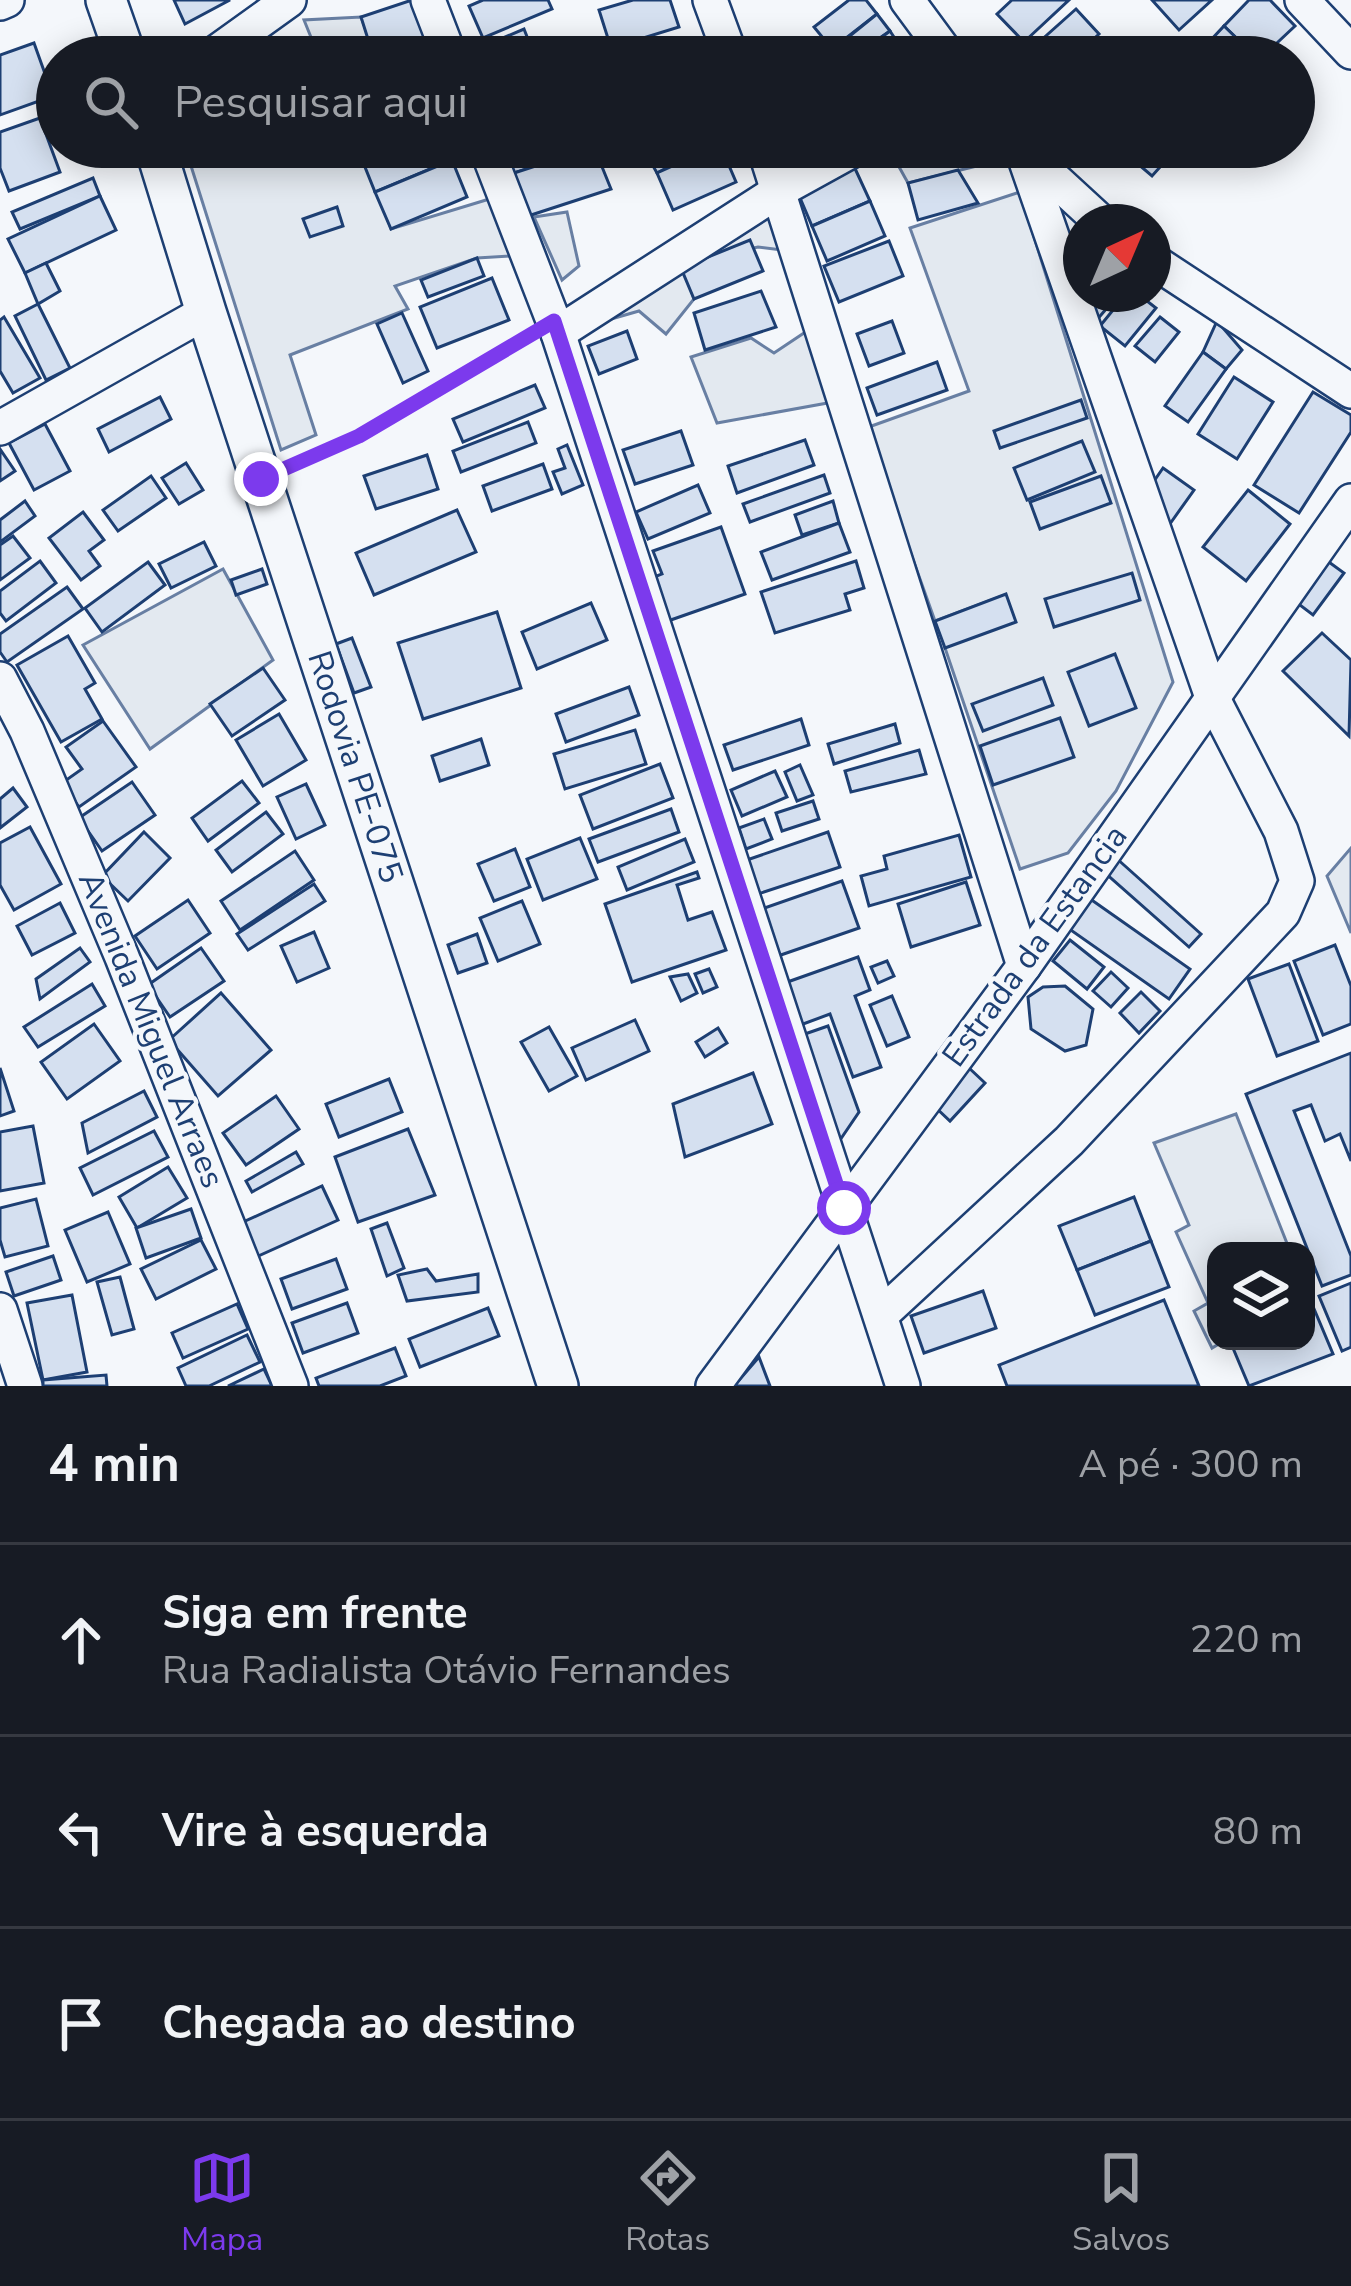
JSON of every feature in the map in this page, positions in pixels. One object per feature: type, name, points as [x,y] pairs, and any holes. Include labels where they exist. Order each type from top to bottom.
[{"type":"main road","points":[[106,0],[119,36]]},
{"type":"main road","name":"Rodovia PE-075","points":[[161,168],[558,1386]]},
{"type":"street","points":[[239,36],[290,0]]},
{"type":"street","points":[[428,0],[442,36]]},
{"type":"street","points":[[710,0],[723,36]]},
{"type":"street","points":[[907,0],[934,36]]},
{"type":"street","points":[[1302,0],[1351,52]]},
{"type":"street","points":[[494,168],[556,327],[903,1386]]},
{"type":"street","points":[[772,168],[1024,966]]},
{"type":"street","points":[[556,327],[820,168]]},
{"type":"street","points":[[881,1316],[1069,1142],[1283,913],[1297,881],[1282,831],[1212,698],[1028,168]]},
{"type":"street","points":[[1043,168],[1082,204]]},
{"type":"street","points":[[1171,274],[1351,392]]},
{"type":"street","points":[[4,414],[206,312]]},
{"type":"street","name":"Estrada da Estancia","points":[[713,1386],[1024,966],[1351,501]]},
{"type":"street","name":"Avenida Miguel Arraes","points":[[0,679],[114,936],[291,1386]]},
{"type":"street","points":[[2,1320],[25,1386]]},
{"type":"path","points":[[261,479],[359,436],[556,327]]},
{"type":"shaded area","points":[[361,17],[368,36],[310,36],[304,20]]},
{"type":"shaded area","points":[[192,168],[370,168],[391,229],[496,197],[510,256],[477,258],[395,286],[408,309],[290,355],[316,435],[281,450]]},
{"type":"shaded area","points":[[900,168],[969,168],[908,183]]},
{"type":"shaded area","points":[[1020,192],[1173,682],[1116,791],[1068,853],[1020,869],[945,648],[1005,595],[935,621],[866,428],[969,391],[910,228]]},
{"type":"shaded area","points":[[773,207],[782,250],[758,247],[683,264],[694,299],[666,334],[639,311],[580,328]]},
{"type":"shaded area","points":[[567,212],[579,266],[562,280],[534,217]]},
{"type":"shaded area","points":[[813,327],[833,402],[717,423],[691,357],[751,338],[774,353]]},
{"type":"shaded area","points":[[223,569],[273,660],[150,749],[83,645]]},
{"type":"shaded area","points":[[1351,848],[1351,933],[1327,876]]},
{"type":"shaded area","points":[[1236,1114],[1286,1242],[1207,1242],[1207,1301],[1176,1232],[1189,1225],[1154,1143]]},
{"type":"shaded area","points":[[1207,1304],[1207,1338],[1194,1311]]},
{"type":"building","points":[[174,0],[230,0],[185,24]]},
{"type":"building","points":[[412,0],[428,36],[367,36],[361,17]]},
{"type":"building","points":[[483,0],[548,0],[552,9],[482,36],[469,6]]},
{"type":"building","points":[[633,0],[670,0],[679,27],[650,36],[607,36],[599,10]]},
{"type":"building","points":[[849,0],[866,0],[877,14],[849,36],[821,36],[814,27]]},
{"type":"building","points":[[1012,0],[1069,0],[1030,36],[1018,36],[997,14]]},
{"type":"building","points":[[1152,0],[1212,0],[1179,30]]},
{"type":"building","points":[[1249,0],[1270,0],[1295,26],[1284,36],[1234,36],[1224,26]]},
{"type":"building","points":[[1076,9],[1099,34],[1097,36],[1046,36]]},
{"type":"building","points":[[877,14],[890,31],[883,36],[850,36]]},
{"type":"building","points":[[1224,26],[1234,36],[1215,36]]},
{"type":"building","points":[[34,43],[36,49],[36,102],[0,115],[0,55]]},
{"type":"building","points":[[36,119],[36,168],[59,168],[60,172],[9,191],[0,168],[0,132]]},
{"type":"building","points":[[365,168],[433,168],[375,192]]},
{"type":"building","points":[[433,168],[455,168],[467,197],[391,229],[375,192]]},
{"type":"building","points":[[529,168],[602,168],[611,189],[528,216],[514,173]]},
{"type":"building","points":[[668,168],[730,168],[736,182],[673,210],[657,173]]},
{"type":"building","points":[[838,168],[855,168],[870,201],[812,226],[795,186]]},
{"type":"building","points":[[958,170],[978,203],[918,220],[908,183]]},
{"type":"building","points":[[93,178],[100,196],[20,229],[12,212]]},
{"type":"building","points":[[100,196],[116,230],[25,273],[8,239]]},
{"type":"building","points":[[870,201],[885,236],[827,261],[812,226]]},
{"type":"building","points":[[337,207],[343,226],[310,237],[303,219]]},
{"type":"building","points":[[750,240],[763,271],[694,299],[681,268]]},
{"type":"building","points":[[889,241],[903,276],[839,302],[824,266]]},
{"type":"building","points":[[477,258],[484,276],[428,297],[421,280]]},
{"type":"building","points":[[46,263],[60,291],[38,304],[25,273]]},
{"type":"building","points":[[492,278],[509,320],[437,348],[420,307]]},
{"type":"building","points":[[761,291],[776,327],[705,350],[694,313]]},
{"type":"building","points":[[38,304],[70,368],[46,380],[15,316]]},
{"type":"building","points":[[1111,312],[1153,312],[1125,346],[1100,326]]},
{"type":"building","points":[[402,313],[428,371],[403,383],[377,324]]},
{"type":"building","points":[[4,317],[40,378],[13,393],[0,371],[0,320]]},
{"type":"building","points":[[1160,317],[1179,332],[1155,362],[1135,346]]},
{"type":"building","points":[[892,321],[904,353],[869,366],[857,334]]},
{"type":"building","points":[[1217,321],[1242,350],[1226,369],[1203,352]]},
{"type":"building","points":[[627,331],[637,359],[599,374],[588,346]]},
{"type":"building","points":[[1203,352],[1226,369],[1188,422],[1165,406]]},
{"type":"building","points":[[937,362],[947,390],[877,415],[867,388]]},
{"type":"building","points":[[1234,377],[1273,402],[1237,459],[1198,434]]},
{"type":"building","points":[[535,385],[545,408],[463,442],[453,419]]},
{"type":"building","points":[[1313,392],[1351,415],[1351,432],[1299,513],[1254,485]]},
{"type":"building","points":[[160,397],[171,419],[109,452],[98,429]]},
{"type":"building","points":[[1081,400],[1087,418],[1000,448],[994,431]]},
{"type":"building","points":[[528,422],[536,443],[461,472],[453,451]]},
{"type":"building","points":[[45,424],[70,471],[34,490],[9,443]]},
{"type":"building","points":[[681,431],[693,465],[635,484],[623,450]]},
{"type":"building","points":[[805,440],[814,465],[737,493],[728,466]]},
{"type":"building","points":[[1082,441],[1095,472],[1027,500],[1014,468]]},
{"type":"building","points":[[567,445],[583,485],[562,494],[553,472],[565,468],[558,449]]},
{"type":"building","points":[[0,449],[15,471],[0,481]]},
{"type":"building","points":[[427,455],[438,489],[376,509],[364,476]]},
{"type":"building","points":[[186,463],[203,490],[179,504],[162,478]]},
{"type":"building","points":[[543,464],[552,489],[492,511],[483,486]]},
{"type":"building","points":[[1163,468],[1194,490],[1167,528],[1150,487]]},
{"type":"building","points":[[824,475],[830,493],[750,522],[743,504]]},
{"type":"building","points":[[151,476],[166,498],[118,531],[103,510]]},
{"type":"building","points":[[1101,476],[1111,503],[1040,529],[1030,502]]},
{"type":"building","points":[[698,485],[710,513],[648,539],[636,512]]},
{"type":"building","points":[[1248,490],[1290,524],[1246,581],[1203,547]]},
{"type":"building","points":[[25,501],[35,516],[0,542],[0,520]]},
{"type":"building","points":[[833,501],[839,523],[802,535],[795,515]]},
{"type":"building","points":[[457,510],[476,552],[374,595],[356,553]]},
{"type":"building","points":[[83,512],[104,540],[89,551],[100,566],[81,580],[49,538]]},
{"type":"building","points":[[839,523],[850,552],[772,580],[761,552]]},
{"type":"building","points":[[721,527],[745,594],[665,622],[649,579],[662,574],[653,551]]},
{"type":"building","points":[[13,536],[30,558],[0,580],[0,545]]},
{"type":"building","points":[[204,542],[216,566],[171,588],[159,564]]},
{"type":"building","points":[[1322,557],[1344,573],[1313,615],[1292,599]]},
{"type":"building","points":[[40,561],[56,583],[6,621],[0,613],[0,591]]},
{"type":"building","points":[[856,561],[864,588],[845,594],[850,610],[775,633],[761,592]]},
{"type":"building","points":[[148,562],[165,585],[102,632],[85,608]]},
{"type":"building","points":[[262,569],[267,584],[236,595],[231,580]]},
{"type":"building","points":[[1132,573],[1140,600],[1054,627],[1045,599]]},
{"type":"building","points":[[67,587],[83,609],[7,662],[0,652],[0,634]]},
{"type":"building","points":[[1006,594],[1016,622],[945,648],[935,621]]},
{"type":"building","points":[[591,603],[607,640],[537,669],[522,632]]},
{"type":"building","points":[[497,612],[521,688],[423,719],[398,643]]},
{"type":"building","points":[[1322,633],[1351,660],[1349,736],[1283,671]]},
{"type":"building","points":[[68,636],[95,683],[85,689],[102,719],[61,742],[17,665]]},
{"type":"building","points":[[352,638],[371,687],[354,693],[336,644]]},
{"type":"building","points":[[1115,654],[1136,708],[1089,726],[1068,672]]},
{"type":"building","points":[[263,668],[285,700],[232,736],[210,704]]},
{"type":"building","points":[[1043,678],[1053,705],[983,731],[972,704]]},
{"type":"building","points":[[629,687],[639,715],[566,742],[556,714]]},
{"type":"building","points":[[279,714],[306,760],[263,786],[236,740]]},
{"type":"building","points":[[1060,718],[1074,757],[993,785],[980,746]]},
{"type":"building","points":[[801,719],[809,745],[733,770],[724,745]]},
{"type":"building","points":[[103,721],[136,767],[79,807],[62,783],[82,769],[66,747]]},
{"type":"building","points":[[895,724],[900,743],[834,764],[828,744]]},
{"type":"building","points":[[635,730],[646,764],[565,789],[554,754]]},
{"type":"building","points":[[481,739],[489,765],[440,781],[432,756]]},
{"type":"building","points":[[919,750],[926,774],[851,792],[845,771]]},
{"type":"building","points":[[660,764],[673,798],[593,829],[580,795]]},
{"type":"building","points":[[800,765],[813,795],[797,801],[785,772]]},
{"type":"building","points":[[775,771],[787,797],[742,816],[731,790]]},
{"type":"building","points":[[242,781],[259,803],[208,841],[192,818]]},
{"type":"building","points":[[132,782],[155,815],[102,851],[79,818]]},
{"type":"building","points":[[306,784],[325,825],[296,839],[277,797]]},
{"type":"building","points":[[13,788],[27,807],[0,828],[0,799]]},
{"type":"building","points":[[813,801],[819,819],[782,831],[776,813]]},
{"type":"building","points":[[671,809],[679,832],[598,862],[589,839]]},
{"type":"building","points":[[266,812],[283,834],[232,872],[216,850]]},
{"type":"building","points":[[764,819],[772,839],[746,849],[739,828]]},
{"type":"building","points":[[30,827],[61,884],[14,910],[0,885],[0,843]]},
{"type":"building","points":[[144,832],[170,858],[128,901],[102,876]]},
{"type":"building","points":[[828,832],[840,867],[755,895],[744,861]]},
{"type":"building","points":[[959,835],[971,877],[869,906],[861,876],[887,869],[884,856]]},
{"type":"building","points":[[580,838],[597,879],[543,900],[527,859]]},
{"type":"building","points":[[685,839],[694,862],[627,890],[618,867]]},
{"type":"building","points":[[515,849],[530,887],[494,901],[478,864]]},
{"type":"building","points":[[295,851],[314,880],[240,930],[221,901]]},
{"type":"building","points":[[1115,857],[1201,934],[1189,947],[1103,871]]},
{"type":"building","points":[[697,872],[699,878],[677,885],[688,920],[712,912],[726,950],[632,982],[605,904]]},
{"type":"building","points":[[842,881],[859,928],[775,957],[759,910]]},
{"type":"building","points":[[966,882],[980,925],[911,947],[898,904]]},
{"type":"building","points":[[314,884],[325,901],[248,950],[237,934]]},
{"type":"building","points":[[1086,896],[1190,969],[1169,999],[1065,926]]},
{"type":"building","points":[[188,900],[210,933],[157,969],[135,936]]},
{"type":"building","points":[[522,901],[540,944],[498,961],[480,918]]},
{"type":"building","points":[[60,903],[75,933],[32,955],[17,926]]},
{"type":"building","points":[[314,932],[329,968],[297,982],[281,946]]},
{"type":"building","points":[[477,934],[487,963],[458,973],[448,945]]},
{"type":"building","points":[[1070,940],[1104,967],[1087,989],[1053,961]]},
{"type":"building","points":[[1335,945],[1351,986],[1351,1024],[1323,1035],[1294,961]]},
{"type":"building","points":[[80,948],[90,962],[40,999],[36,979]]},
{"type":"building","points":[[201,948],[224,981],[170,1017],[148,985]]},
{"type":"building","points":[[858,957],[870,990],[855,996],[881,1067],[853,1077],[830,1014],[795,1027],[779,985]]},
{"type":"building","points":[[887,961],[894,976],[878,983],[871,967]]},
{"type":"building","points":[[1289,964],[1318,1041],[1277,1056],[1248,979]]},
{"type":"building","points":[[709,969],[717,987],[703,993],[695,974]]},
{"type":"building","points":[[1111,972],[1128,988],[1111,1007],[1093,991]]},
{"type":"building","points":[[688,974],[697,993],[681,1001],[670,977]]},
{"type":"building","points":[[92,984],[105,1006],[38,1047],[24,1027]]},
{"type":"building","points":[[1065,986],[1093,1009],[1086,1045],[1065,1051],[1031,1029],[1028,997],[1043,987]]},
{"type":"building","points":[[1141,992],[1160,1011],[1139,1033],[1120,1013]]},
{"type":"building","points":[[221,993],[271,1050],[218,1096],[169,1040]]},
{"type":"building","points":[[892,996],[909,1037],[887,1046],[870,1005]]},
{"type":"building","points":[[635,1020],[649,1051],[586,1080],[572,1048]]},
{"type":"building","points":[[94,1024],[120,1061],[67,1099],[41,1062]]},
{"type":"building","points":[[828,1026],[859,1112],[840,1140],[802,1035]]},
{"type":"building","points":[[549,1027],[577,1076],[549,1091],[521,1042]]},
{"type":"building","points":[[718,1028],[727,1043],[705,1057],[696,1042]]},
{"type":"building","points":[[1351,1053],[1351,1161],[1340,1134],[1325,1141],[1311,1105],[1294,1111],[1351,1256],[1351,1275],[1322,1286],[1315,1268],[1315,1242],[1305,1242],[1246,1094]]},
{"type":"building","points":[[968,1067],[985,1083],[950,1121],[933,1105]]},
{"type":"building","points":[[0,1068],[14,1111],[0,1116]]},
{"type":"building","points":[[753,1073],[772,1124],[685,1157],[673,1104]]},
{"type":"building","points":[[389,1079],[402,1112],[339,1137],[326,1104]]},
{"type":"building","points":[[144,1091],[157,1117],[88,1153],[82,1123]]},
{"type":"building","points":[[276,1096],[299,1129],[246,1165],[223,1133]]},
{"type":"building","points":[[33,1126],[44,1183],[0,1191],[0,1132]]},
{"type":"building","points":[[408,1129],[435,1195],[358,1222],[335,1157]]},
{"type":"building","points":[[154,1131],[168,1157],[93,1195],[80,1168]]},
{"type":"building","points":[[296,1152],[303,1164],[252,1192],[246,1181]]},
{"type":"building","points":[[168,1167],[187,1198],[137,1228],[119,1197]]},
{"type":"building","points":[[322,1186],[338,1220],[256,1257],[241,1223]]},
{"type":"building","points":[[1134,1197],[1151,1241],[1077,1270],[1059,1226]]},
{"type":"building","points":[[36,1199],[48,1246],[5,1257],[0,1208]]},
{"type":"building","points":[[191,1209],[201,1238],[146,1258],[136,1228]]},
{"type":"building","points":[[108,1212],[130,1264],[87,1282],[65,1230]]},
{"type":"building","points":[[387,1223],[404,1268],[387,1276],[371,1229]]},
{"type":"building","points":[[201,1240],[216,1269],[156,1299],[141,1269]]},
{"type":"building","points":[[1151,1241],[1169,1287],[1095,1315],[1077,1270]]},
{"type":"building","points":[[53,1256],[61,1280],[14,1296],[6,1272]]},
{"type":"building","points":[[336,1259],[347,1289],[292,1309],[281,1279]]},
{"type":"building","points":[[427,1269],[436,1281],[478,1274],[478,1292],[407,1301],[398,1275]]},
{"type":"building","points":[[120,1277],[134,1329],[112,1335],[97,1282]]},
{"type":"building","points":[[1351,1283],[1351,1347],[1342,1351],[1319,1296]]},
{"type":"building","points":[[983,1291],[996,1328],[924,1353],[911,1316]]},
{"type":"building","points":[[72,1295],[87,1372],[43,1380],[27,1303]]},
{"type":"building","points":[[1164,1300],[1199,1386],[1007,1386],[999,1365]]},
{"type":"building","points":[[347,1303],[358,1333],[303,1353],[292,1323]]},
{"type":"building","points":[[237,1304],[248,1329],[183,1358],[172,1333]]},
{"type":"building","points":[[488,1308],[499,1336],[420,1367],[409,1339]]},
{"type":"building","points":[[1315,1311],[1333,1354],[1249,1386],[1234,1350],[1315,1350]]},
{"type":"building","points":[[247,1335],[260,1362],[209,1386],[186,1386],[178,1368]]},
{"type":"building","points":[[395,1348],[406,1376],[380,1386],[319,1386],[316,1378]]},
{"type":"building","points":[[759,1357],[770,1386],[734,1386]]},
{"type":"building","points":[[264,1369],[272,1386],[228,1386]]},
{"type":"building","points":[[106,1375],[107,1386],[43,1386],[43,1380]]},
{"type":"route","points":[[261,479],[359,436],[554,321],[844,1208]]}]
